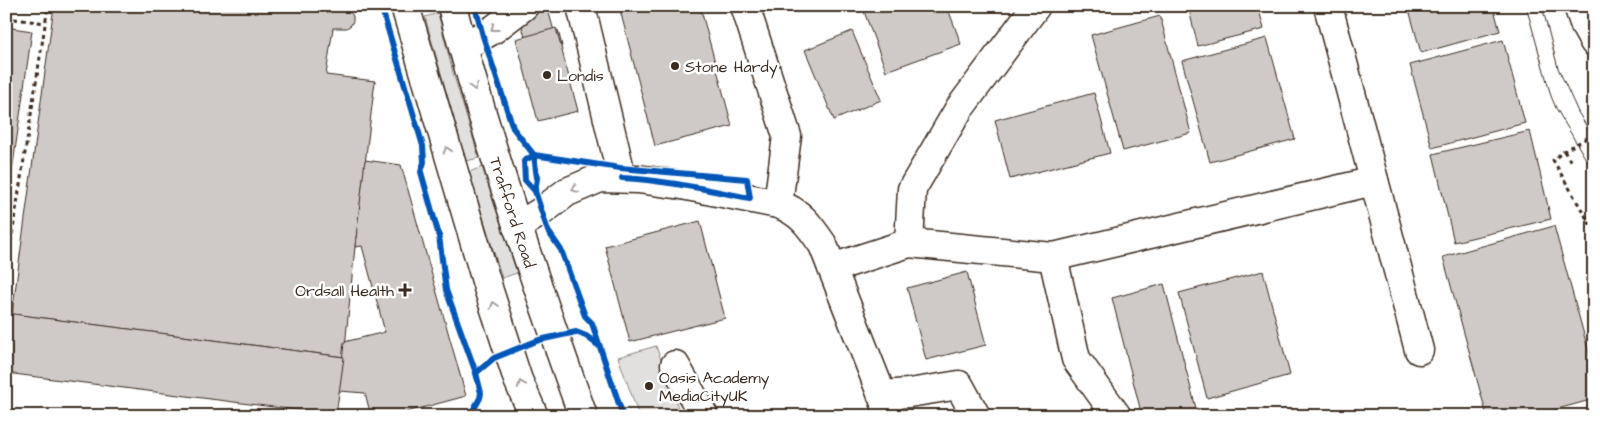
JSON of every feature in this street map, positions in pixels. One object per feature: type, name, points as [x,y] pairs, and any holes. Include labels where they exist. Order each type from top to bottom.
[{"type":"main road","points":[[405,6],[489,291],[518,380],[534,416]]},
{"type":"main road","name":"Trafford Road","points":[[452,6],[517,227],[583,416]]},
{"type":"main road","points":[[463,47],[494,29],[524,6]]},
{"type":"main road","points":[[581,6],[622,178]]},
{"type":"main road","points":[[745,6],[787,136],[778,204]]},
{"type":"main road","points":[[909,243],[912,189],[959,109],[1036,6]]},
{"type":"main road","points":[[1328,6],[1419,350]]},
{"type":"main road","points":[[1578,6],[1585,26],[1594,42]]},
{"type":"main road","points":[[517,227],[567,192],[600,178],[638,179],[682,185],[778,204],[792,209],[808,224],[823,245],[886,405],[909,393],[959,385],[976,416]]},
{"type":"main road","points":[[832,268],[909,243],[1053,257],[1374,181]]},
{"type":"main road","points":[[1053,257],[1076,359],[1117,416]]},
{"type":"main road","points":[[675,366],[704,416]]},
{"type":"main road","points":[[570,416],[572,386]]},
{"type":"path","points":[[6,274],[48,6]]},
{"type":"path","points":[[6,18],[45,23]]},
{"type":"path","points":[[1594,134],[1564,151],[1553,160],[1594,231]]},
{"type":"path","points":[[1564,151],[1571,162]]},
{"type":"shaded area","points":[[438,13],[453,73],[479,158],[466,161],[425,17]]},
{"type":"shaded area","points":[[482,167],[517,273],[502,278],[469,172]]},
{"type":"shaded area","name":"Oasis Academy MediaCityUK","points":[[656,346],[681,416],[639,416],[618,357]]},
{"type":"building","points":[[54,6],[335,6],[350,12],[353,16],[351,25],[347,28],[333,28],[326,75],[375,81],[344,357],[12,314]]},
{"type":"building","points":[[516,6],[547,6],[554,31],[558,30],[562,46],[521,57],[517,42],[526,40]]},
{"type":"building","name":"Stone Hardy","points":[[619,6],[700,6],[732,126],[655,146]]},
{"type":"building","points":[[862,6],[947,6],[961,44],[886,71]]},
{"type":"building","points":[[1188,6],[1258,6],[1264,29],[1198,46]]},
{"type":"building","points":[[1408,6],[1493,6],[1500,31],[1421,53]]},
{"type":"building","points":[[1160,16],[1191,133],[1123,151],[1091,35]]},
{"type":"building","points":[[6,27],[32,31],[6,214]]},
{"type":"building","name":"Londis","points":[[556,28],[578,111],[538,121],[516,39]]},
{"type":"building","points":[[852,31],[881,100],[834,120],[805,50]]},
{"type":"building","points":[[1267,38],[1295,139],[1210,162],[1182,61]]},
{"type":"building","points":[[1503,40],[1525,123],[1432,148],[1410,65]]},
{"type":"building","points":[[1094,93],[1110,153],[1010,179],[995,120]]},
{"type":"building","points":[[1530,131],[1551,219],[1454,242],[1433,154]]},
{"type":"building","name":"Ordsall Health","points":[[365,160],[401,165],[466,396],[392,416],[371,416],[365,393],[339,391],[344,342],[385,332],[362,246],[355,247]]},
{"type":"building","points":[[700,221],[725,318],[630,342],[605,246]]},
{"type":"building","points":[[1554,226],[1594,371],[1594,399],[1532,416],[1487,416],[1443,257]]},
{"type":"building","points":[[1263,271],[1290,375],[1207,398],[1179,293]]},
{"type":"building","points":[[967,272],[986,345],[926,360],[907,288]]},
{"type":"building","points":[[1164,284],[1198,416],[1142,416],[1112,298]]},
{"type":"building","points":[[6,313],[344,357],[336,415],[6,373]]},
{"type":"tram line","points":[[1526,6],[1551,96],[1594,173]]},
{"type":"tram line","points":[[1542,6],[1558,68],[1578,112],[1594,139]]},
{"type":"cycle path","points":[[381,6],[423,146],[424,162],[421,172],[439,236],[446,290],[476,373],[481,393],[470,416]]},
{"type":"cycle path","points":[[475,6],[513,128],[534,155],[537,178],[535,191]]},
{"type":"cycle path","points":[[622,178],[670,183],[750,198],[747,179],[620,168],[534,155],[524,161],[525,180],[535,191],[548,231],[561,250],[585,316],[592,323],[623,416]]},
{"type":"cycle path","points":[[476,373],[494,358],[539,340],[576,332],[586,336],[598,345]]},
{"type":"place","name":"Stone Hardy","points":[[675,66]]},
{"type":"place","name":"Londis","points":[[547,75]]},
{"type":"place","name":"Ordsall Health","points":[[405,290]]},
{"type":"place","name":"Oasis Academy MediaCityUK","points":[[649,386]]}]
